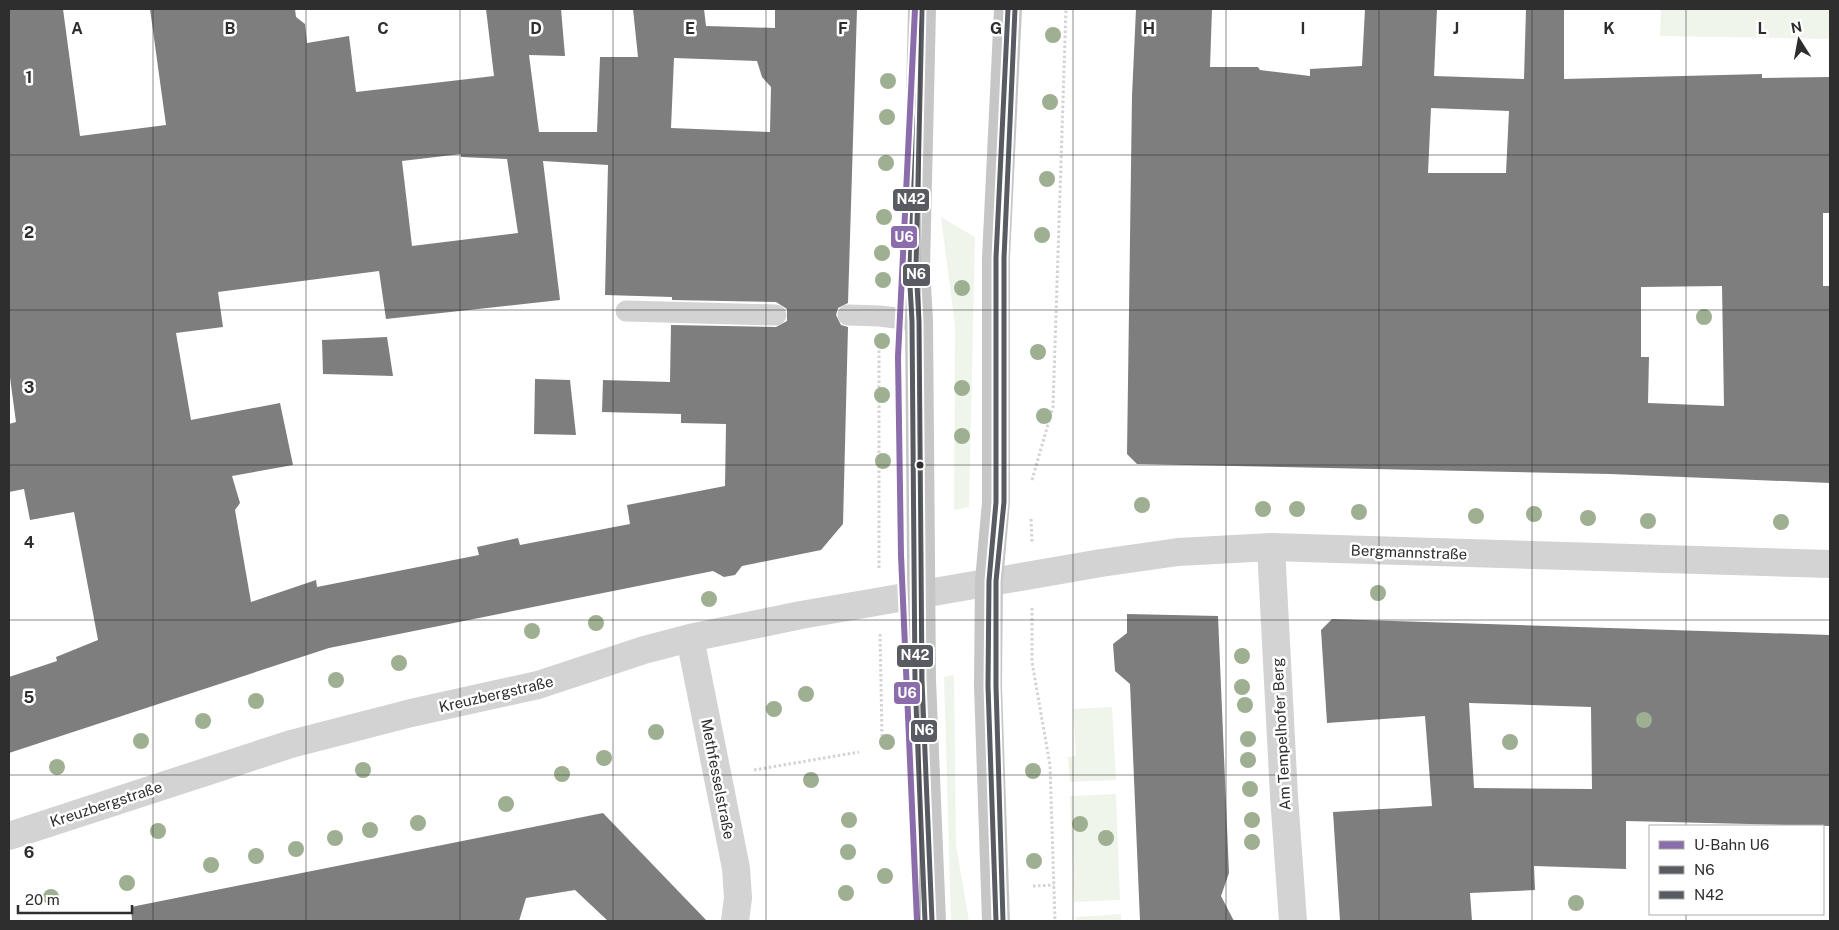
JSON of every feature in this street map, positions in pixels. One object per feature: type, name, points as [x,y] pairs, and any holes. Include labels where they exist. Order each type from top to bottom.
[{"type":"main road","points":[[922,9],[916,268],[919,321],[922,680],[932,921]]},
{"type":"main road","points":[[996,921],[988,695],[990,581],[996,502],[996,258],[1008,9]]},
{"type":"street","name":"Bergmannstraße","points":[[990,581],[1178,552],[1271,547],[1830,564]]},
{"type":"street","name":"Am Tempelhofer Berg","points":[[1271,547],[1284,796],[1293,921]]},
{"type":"street","name":"Kreuzbergstraße","points":[[9,836],[292,744],[402,715],[538,685],[644,650],[690,638],[801,615],[990,581]]},
{"type":"street","name":"Methfesselstraße","points":[[690,638],[736,868],[738,898],[735,921]]},
{"type":"lane","points":[[626,312],[776,315]]},
{"type":"lane","points":[[848,315],[880,316],[919,321]]},
{"type":"path","points":[[1032,482],[1054,407],[1066,9]]},
{"type":"path","points":[[1032,662],[1050,765],[1055,921]]},
{"type":"path","points":[[754,770],[859,752]]},
{"type":"path","points":[[1033,886],[1054,886]]},
{"type":"shaded area","points":[[1661,9],[1830,9],[1830,39],[1660,36]]},
{"type":"shaded area","points":[[941,217],[975,237],[969,507],[954,510],[955,326]]},
{"type":"shaded area","points":[[954,675],[956,845],[969,921],[951,921],[944,677]]},
{"type":"shaded area","points":[[1112,707],[1116,780],[1070,782],[1068,757],[1076,756],[1073,709]]},
{"type":"shaded area","points":[[1116,794],[1120,900],[1074,902],[1070,796]]},
{"type":"shaded area","points":[[1121,914],[1121,921],[1077,921],[1076,917]]},
{"type":"building","points":[[9,9],[63,9],[80,136],[166,125],[150,9],[295,9],[296,17],[305,24],[307,43],[349,36],[356,92],[494,76],[486,9],[561,9],[565,56],[529,55],[539,132],[597,132],[600,57],[638,57],[633,9],[704,9],[706,26],[775,28],[775,9],[857,9],[848,303],[838,308],[836,315],[841,325],[848,327],[843,524],[821,550],[742,566],[735,575],[724,577],[713,571],[329,648],[9,753],[9,677],[57,661],[56,657],[98,640],[74,512],[30,520],[24,489],[9,492],[9,424],[16,422],[9,370]],"holes":[[[674,58],[757,61],[762,77],[771,87],[770,132],[671,128]],[[461,154],[461,157],[507,159],[518,233],[412,246],[402,161]],[[543,161],[608,165],[605,295],[672,297],[672,300],[776,302],[787,309],[787,321],[776,327],[671,325],[670,382],[603,380],[602,412],[681,414],[681,423],[726,424],[725,486],[627,505],[630,524],[520,545],[518,538],[477,547],[479,555],[317,587],[316,580],[251,602],[235,510],[240,503],[232,476],[293,465],[280,403],[191,420],[176,333],[223,327],[218,292],[379,271],[386,319],[560,300]]]},
{"type":"building","points":[[1136,9],[1212,9],[1210,67],[1258,67],[1260,70],[1310,76],[1310,69],[1362,66],[1365,9],[1437,9],[1434,76],[1524,79],[1526,9],[1564,9],[1564,79],[1762,74],[1762,78],[1830,77],[1830,213],[1823,213],[1823,286],[1830,286],[1830,483],[1610,474],[1137,464],[1127,454],[1132,96]],"holes":[[[1431,108],[1509,111],[1506,173],[1428,173]],[[1722,286],[1724,406],[1648,403],[1649,357],[1641,357],[1641,287]]]},
{"type":"building","points":[[387,337],[393,376],[323,374],[322,340]]},
{"type":"building","points":[[535,379],[570,380],[576,435],[534,434]]},
{"type":"building","points":[[1127,614],[1218,616],[1229,873],[1221,896],[1234,921],[1140,921],[1130,684],[1115,671],[1113,644],[1127,633]]},
{"type":"building","points":[[1332,619],[1830,635],[1830,826],[1626,821],[1626,869],[1534,866],[1535,890],[1470,893],[1472,921],[1340,921],[1333,812],[1432,806],[1425,716],[1327,723],[1321,630]],"holes":[[[1469,703],[1591,707],[1592,789],[1474,788]]]},
{"type":"building","points":[[603,813],[707,921],[608,921],[575,890],[526,898],[519,921],[132,921],[131,907]]},
{"type":"metro line","name":"U6","points":[[915,9],[898,357],[901,555],[917,921]]},
{"type":"transit line","name":"N42","points":[[915,9],[909,268],[912,321],[915,680],[925,921]]},
{"type":"transit line","name":"N6","points":[[922,9],[916,268],[919,321],[922,680],[932,921]]},
{"type":"transit line","name":"N6","points":[[996,921],[988,686],[989,581],[996,502],[996,258],[1008,9]]},
{"type":"transit line","name":"N42","points":[[1003,921],[996,686],[996,581],[1004,502],[1004,258],[1015,9]]}]
